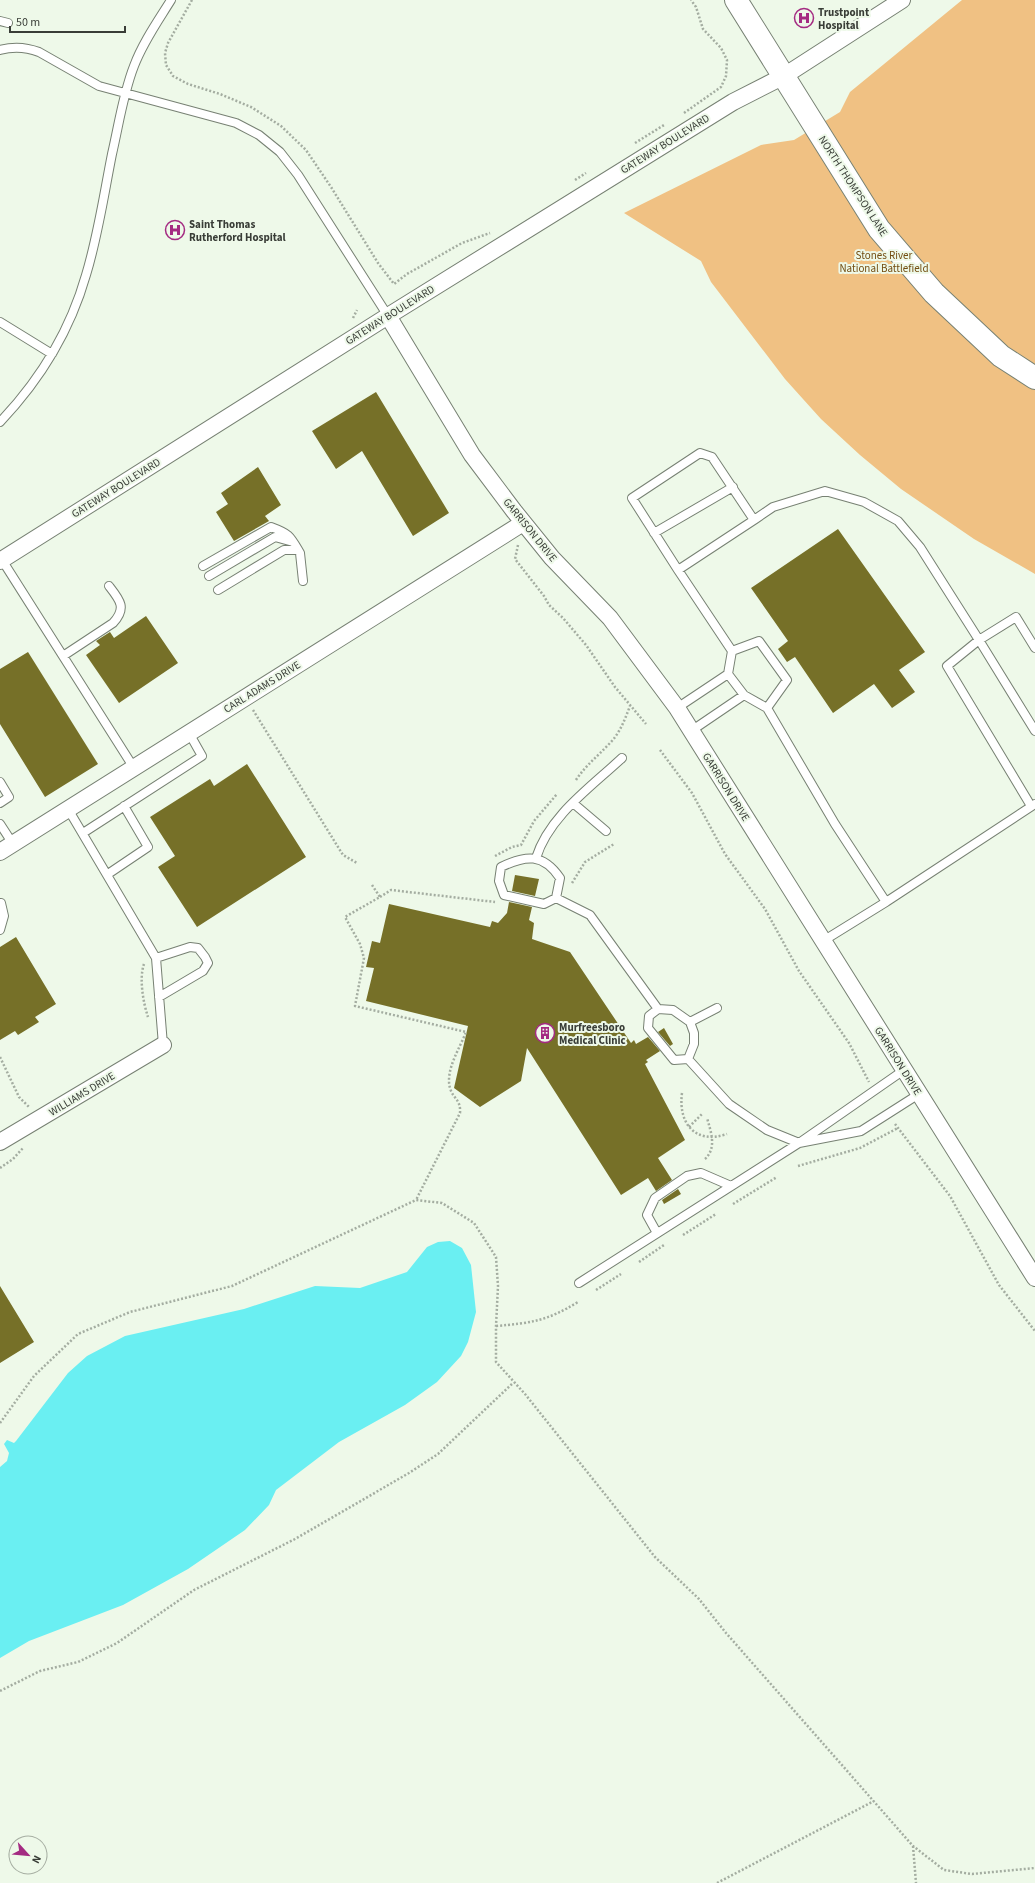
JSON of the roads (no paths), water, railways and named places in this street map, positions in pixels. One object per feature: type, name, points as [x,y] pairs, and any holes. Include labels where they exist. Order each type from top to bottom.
[{"type":"main road","name":"NORTH THOMPSON LANE","points":[[736,0],[879,229],[934,293],[1002,356],[1035,378]]},
{"type":"street","name":"GATEWAY BOULEVARD","points":[[1,561],[388,316],[733,102],[784,76],[902,0]]},
{"type":"street","name":"GARRISON DRIVE","points":[[388,316],[472,455],[523,523],[552,558],[610,618],[677,708],[1035,1278]]},
{"type":"street","name":"CARL ADAMS DRIVE","points":[[6,848],[523,523]]},
{"type":"street","name":"WILLIAMS DRIVE","points":[[0,1142],[163,1045]]},
{"type":"lane","points":[[0,422],[28,390],[52,354],[72,316],[86,274],[125,93],[138,56],[171,0]]},
{"type":"lane","points":[[0,50],[14,47],[29,48],[39,52],[99,86],[236,123],[259,135],[280,152],[298,175],[388,316]]},
{"type":"lane","points":[[0,322],[52,354]]},
{"type":"lane","points":[[754,520],[712,457],[700,453],[632,498],[732,651],[728,674],[744,696],[767,708],[835,824],[886,902]]},
{"type":"lane","points":[[654,533],[733,487]]},
{"type":"lane","points":[[678,570],[773,507],[826,491],[864,502],[898,521],[920,547],[1035,731]]},
{"type":"lane","points":[[203,566],[271,527],[286,533],[298,550],[300,554],[303,581]]},
{"type":"lane","points":[[209,576],[275,537],[293,542]]},
{"type":"lane","points":[[218,590],[284,550],[298,550]]},
{"type":"lane","points":[[1,561],[134,768]]},
{"type":"lane","points":[[63,656],[114,623],[119,616],[122,607],[109,586]]},
{"type":"lane","points":[[823,941],[886,902],[1033,805],[947,666],[978,640],[1016,617],[1035,648]]},
{"type":"lane","points":[[732,651],[759,641],[786,680],[767,708]]},
{"type":"lane","points":[[677,708],[728,674]]},
{"type":"lane","points":[[691,731],[744,696]]},
{"type":"lane","points":[[83,833],[202,756],[189,733]]},
{"type":"lane","points":[[536,858],[540,844],[565,810],[622,758]]},
{"type":"lane","points":[[0,782],[10,797],[0,803]]},
{"type":"lane","points":[[573,803],[606,831]]},
{"type":"lane","points":[[108,874],[148,847],[124,806]]},
{"type":"lane","points":[[68,809],[108,874],[156,958],[163,1045]]},
{"type":"lane","points":[[0,824],[6,848]]},
{"type":"lane","points":[[536,858],[552,866],[560,878],[556,898],[544,904],[504,895],[499,881],[501,867],[517,859],[536,858]]},
{"type":"lane","points":[[556,898],[590,915],[658,1009]]},
{"type":"lane","points":[[0,930],[4,916],[1,904]]},
{"type":"lane","points":[[156,958],[190,947],[198,948],[205,956],[208,963],[203,971],[159,997]]},
{"type":"lane","points":[[690,1022],[717,1008]]},
{"type":"lane","points":[[658,1009],[673,1010],[690,1022],[694,1032],[694,1044],[688,1059],[674,1060],[648,1028],[649,1016],[658,1009]]},
{"type":"lane","points":[[688,1059],[729,1104],[766,1130],[799,1143],[861,1131],[919,1094]]},
{"type":"lane","points":[[579,1283],[799,1143],[904,1070]]},
{"type":"lane","points":[[657,1233],[647,1215],[655,1198],[687,1176],[701,1174],[731,1186]]},
{"type":"water","points":[[450,1241],[462,1248],[471,1265],[476,1312],[468,1342],[461,1356],[437,1382],[405,1405],[339,1442],[276,1490],[269,1505],[245,1530],[188,1569],[123,1605],[29,1641],[0,1658],[0,1467],[7,1461],[9,1453],[4,1444],[7,1440],[14,1443],[16,1441],[68,1373],[87,1356],[125,1336],[244,1309],[315,1286],[360,1288],[407,1272],[427,1247],[438,1242]]},
{"type":"place","name":"Trustpoint Hospital","points":[[804,18]]},
{"type":"place","name":"Saint Thomas Rutherford Hospital","points":[[175,230]]},
{"type":"place","name":"Murfreesboro Medical Clinic","points":[[545,1033]]},
{"type":"park label","name":"Stones River National Battlefield","points":[[884,261]]}]
